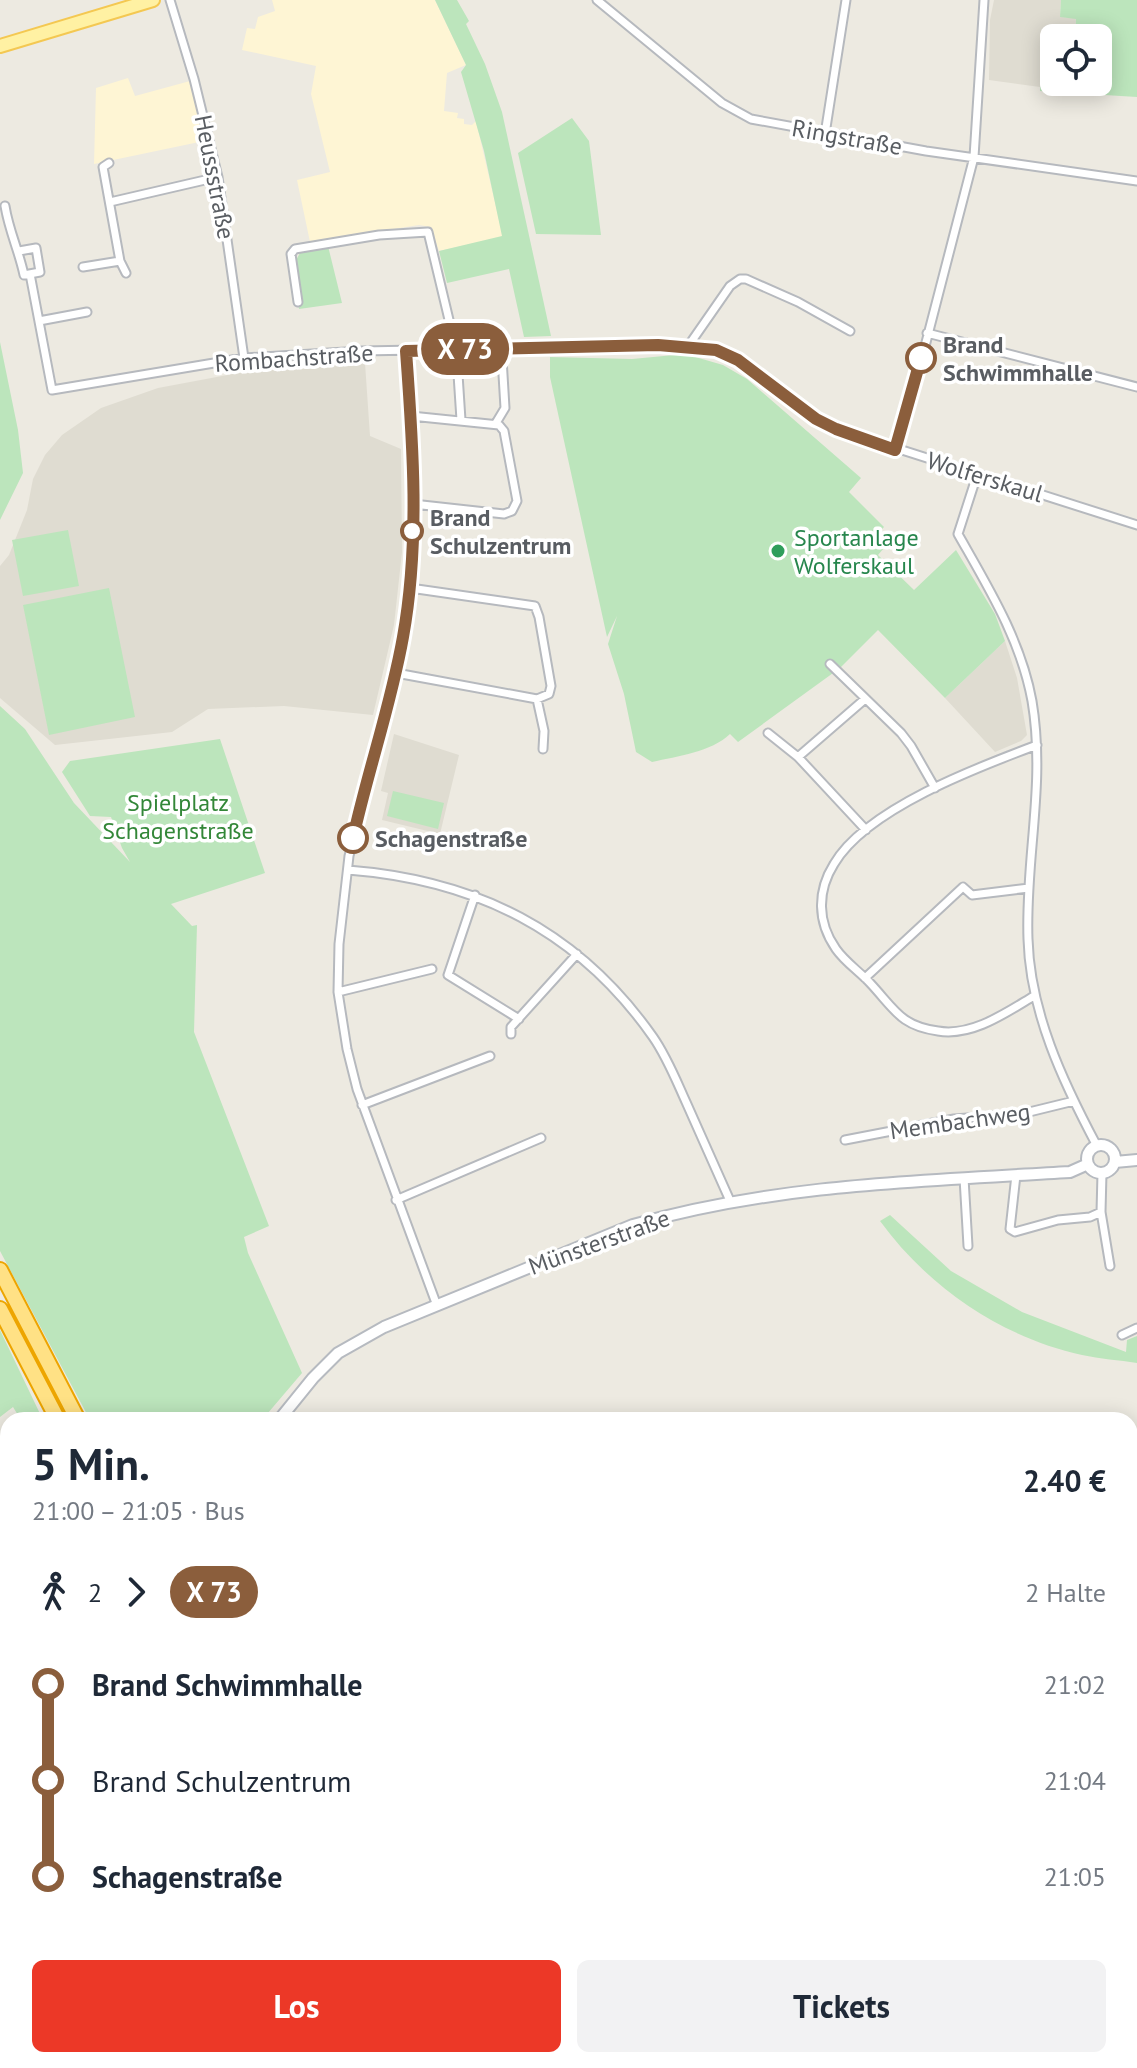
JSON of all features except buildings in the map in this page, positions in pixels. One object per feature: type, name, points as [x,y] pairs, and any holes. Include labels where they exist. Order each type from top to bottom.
[{"type":"highway","points":[[0,1270],[74,1412]]},
{"type":"highway","points":[[0,1309],[54,1412]]},
{"type":"main road","points":[[0,46],[153,0]]},
{"type":"street","name":"Heussstraße","points":[[170,0],[194,79],[218,177],[244,358]]},
{"type":"street","name":"Ringstraße","points":[[597,0],[737,113],[769,124],[1137,181]]},
{"type":"street","points":[[825,134],[846,0]]},
{"type":"street","name":"Wolferskaul","points":[[984,0],[974,157],[895,450],[1137,525]]},
{"type":"street","points":[[109,163],[103,167],[120,261],[126,273]]},
{"type":"street","points":[[110,202],[218,177]]},
{"type":"street","points":[[5,206],[9,231],[19,251],[24,275],[40,272],[36,248],[19,251]]},
{"type":"street","points":[[298,302],[291,254],[295,249],[379,235],[428,232],[456,349]]},
{"type":"street","points":[[83,267],[120,261]]},
{"type":"street","points":[[30,274],[39,321],[87,312]]},
{"type":"street","points":[[689,345],[730,286],[740,279],[798,302],[850,331]]},
{"type":"street","name":"Rombachstraße","points":[[39,321],[52,390],[244,358],[456,349],[689,345],[716,350],[738,360],[816,419],[895,450]]},
{"type":"street","points":[[927,333],[1137,387]]},
{"type":"street","points":[[406,351],[413,504],[410,588],[396,673],[358,813],[339,944],[338,992],[347,1053],[362,1105],[436,1303]]},
{"type":"street","points":[[496,423],[505,408],[502,358]]},
{"type":"street","points":[[457,359],[461,420]]},
{"type":"street","points":[[411,416],[496,423],[504,431],[517,497],[516,506],[504,514],[413,504]]},
{"type":"street","points":[[977,475],[958,534],[1007,620],[1031,699],[1037,745],[1037,804],[1029,888],[1028,940],[1034,996],[1074,1101],[1097,1146]]},
{"type":"street","points":[[396,673],[537,699],[549,694],[551,686],[535,606],[410,588]]},
{"type":"street","points":[[830,664],[911,746],[935,788]]},
{"type":"street","points":[[537,699],[544,731],[543,749]]},
{"type":"street","points":[[798,757],[865,699]]},
{"type":"street","points":[[768,733],[798,757],[866,830]]},
{"type":"street","points":[[1034,996],[974,1028],[942,1032],[907,1024],[836,949],[823,920],[821,890],[834,862],[866,830],[899,806],[1037,745]]},
{"type":"street","points":[[348,870],[431,881],[475,895],[531,922],[577,954],[621,996],[653,1037],[731,1203]]},
{"type":"street","points":[[865,978],[963,887],[972,895],[1029,888]]},
{"type":"street","points":[[475,895],[448,975],[519,1019]]},
{"type":"street","points":[[511,1034],[511,1027],[577,954]]},
{"type":"street","points":[[338,992],[432,969]]},
{"type":"street","points":[[362,1105],[490,1056]]},
{"type":"street","name":"Membachweg","points":[[845,1140],[954,1119],[1021,1114],[1074,1101]]},
{"type":"street","points":[[396,1200],[541,1138]]},
{"type":"street","points":[[1097,1146],[1110,1148],[1115,1162],[1112,1168],[1102,1173],[1094,1171],[1088,1164],[1089,1152],[1097,1146]]},
{"type":"street","points":[[1115,1162],[1137,1160]]},
{"type":"street","name":"Münsterstraße","points":[[285,1412],[338,1353],[384,1327],[436,1303],[633,1225],[666,1215],[855,1184],[1070,1172],[1088,1164]]},
{"type":"street","points":[[1102,1173],[1101,1212],[1110,1266]]},
{"type":"street","points":[[1016,1175],[1010,1229],[1015,1232],[1101,1212]]},
{"type":"street","points":[[964,1178],[968,1246]]},
{"type":"street","points":[[1122,1335],[1137,1328]]},
{"type":"shaded area","points":[[272,0],[435,0],[466,65],[447,73],[444,111],[458,113],[457,118],[464,119],[464,124],[472,125],[476,121],[503,237],[439,251],[431,227],[419,225],[310,242],[297,180],[330,172],[311,94],[316,66],[242,50],[247,28],[255,29],[258,17],[275,11]]},
{"type":"shaded area","points":[[994,0],[1061,0],[1060,17],[1076,18],[1076,24],[1040,24],[1040,87],[989,80],[990,20]]},
{"type":"shaded area","points":[[128,78],[135,96],[190,81],[204,141],[94,164],[96,88]]},
{"type":"shaded area","points":[[365,363],[370,436],[401,449],[402,552],[394,625],[373,715],[284,706],[208,709],[172,732],[55,745],[0,698],[0,566],[9,555],[27,510],[33,479],[45,455],[62,435],[101,408],[158,388],[254,370]]},
{"type":"shaded area","points":[[1005,641],[1017,678],[1027,735],[1021,741],[995,752],[945,698]]},
{"type":"shaded area","points":[[394,734],[459,755],[440,834],[382,820],[388,793],[381,791]]},
{"type":"green space","points":[[435,0],[457,0],[469,21],[466,24],[485,64],[502,112],[551,336],[524,337],[509,269],[447,283],[439,251],[502,236],[484,151],[461,72],[466,65]]},
{"type":"green space","points":[[1061,0],[1137,0],[1137,97],[1112,95],[1112,24],[1076,24],[1076,19],[1060,17]]},
{"type":"green space","points":[[572,118],[589,141],[601,235],[536,234],[518,153]]},
{"type":"green space","points":[[328,246],[342,303],[299,309],[294,264],[301,251]]},
{"type":"green space","points":[[0,342],[18,430],[23,473],[0,520]]},
{"type":"green space","name":"Sportanlage Wolferskaul","points":[[685,354],[723,365],[747,379],[861,478],[849,492],[884,527],[874,537],[884,548],[878,555],[914,590],[956,550],[995,614],[1005,641],[945,698],[878,630],[840,668],[738,742],[730,734],[704,749],[652,762],[636,752],[624,694],[608,644],[617,616],[607,637],[550,377],[550,357],[632,359]]},
{"type":"green space","points":[[68,530],[79,586],[23,596],[12,540]]},
{"type":"green space","points":[[109,588],[135,717],[49,735],[23,605]]},
{"type":"green space","name":"Spielplatz Schagenstraße","points":[[0,706],[25,729],[74,803],[130,862],[111,817],[90,816],[62,772],[70,761],[220,739],[265,873],[171,904],[192,926],[197,925],[194,1032],[269,1226],[244,1237],[248,1253],[302,1373],[269,1412],[86,1412],[0,1251]]},
{"type":"green space","points":[[393,791],[444,803],[438,829],[387,816]]},
{"type":"green space","points":[[890,1215],[951,1271],[1022,1312],[1126,1352],[1127,1340],[1137,1336],[1137,1363],[1052,1347],[995,1322],[944,1288],[921,1268],[880,1221]]},
{"type":"green space","points":[[0,1330],[39,1412],[16,1412],[13,1407],[0,1412]]},
{"type":"bus line","points":[[353,838],[396,673],[409,592],[414,478],[406,351],[658,345],[689,345],[716,350],[754,371],[816,419],[895,450],[921,358]]},
{"type":"place","name":"Brand Schwimmhalle","points":[[921,358]]},
{"type":"place","name":"Brand Schulzentrum","points":[[412,531]]},
{"type":"place","name":"Sportanlage Wolferskaul","points":[[778,551]]},
{"type":"place","name":"Schagenstraße","points":[[353,838]]}]
